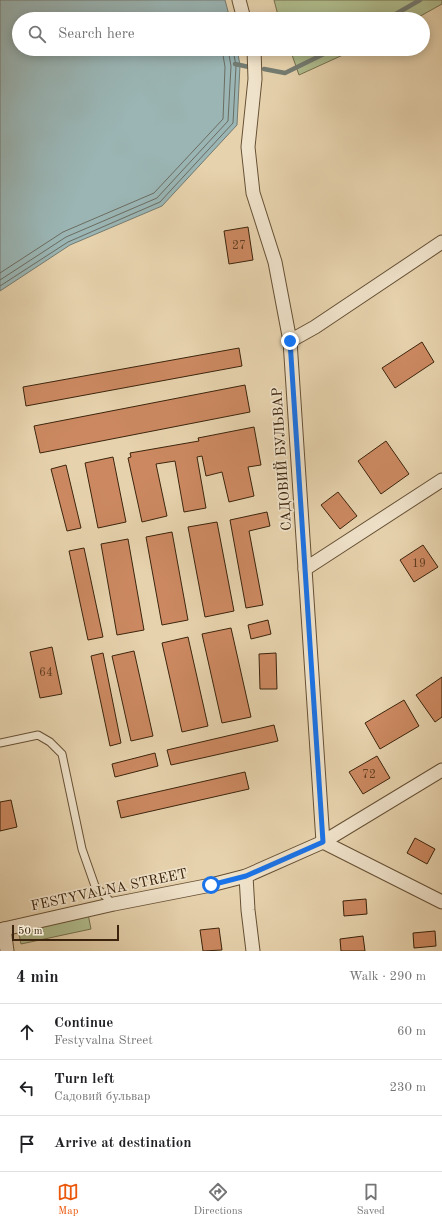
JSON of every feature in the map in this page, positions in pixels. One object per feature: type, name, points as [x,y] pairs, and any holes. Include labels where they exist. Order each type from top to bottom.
[{"type":"street","points":[[239,0],[242,12]]},
{"type":"street","name":"САДОВИЙ БУЛЬВАР","points":[[254,56],[255,79],[248,147],[253,193],[275,262],[290,341],[323,842]]},
{"type":"street","points":[[290,341],[315,327],[442,242]]},
{"type":"street","points":[[305,569],[442,480]]},
{"type":"street","name":"FESTYVALNA STREET","points":[[2,930],[114,904],[211,885],[246,876],[323,842],[442,770]]},
{"type":"street","points":[[323,842],[442,903]]},
{"type":"street","points":[[246,876],[253,951]]},
{"type":"street","points":[[2,930],[7,951]]},
{"type":"lane","points":[[0,743],[38,735],[50,742],[62,754],[82,850],[95,886],[114,904]]},
{"type":"green space","points":[[274,0],[442,0],[442,4],[428,12],[277,12]]},
{"type":"green space","points":[[292,56],[341,56],[299,75]]},
{"type":"green space","points":[[88,914],[91,929],[21,944],[18,929]]},
{"type":"water","points":[[0,0],[225,0],[228,12],[12,12],[12,56],[238,56],[240,65],[237,125],[162,206],[70,245],[0,291]]},
{"type":"building","points":[[248,227],[253,260],[229,264],[224,231]]},
{"type":"building","points":[[422,342],[434,362],[395,388],[382,368]]},
{"type":"building","points":[[239,348],[242,366],[26,406],[23,387]]},
{"type":"building","points":[[245,385],[250,412],[40,453],[34,426]]},
{"type":"building","points":[[254,427],[261,465],[248,467],[254,496],[229,502],[222,472],[206,476],[202,456],[197,457],[206,508],[184,512],[175,461],[156,464],[167,516],[142,522],[128,458],[131,457],[130,453],[199,441],[198,438]]},
{"type":"building","points":[[386,441],[409,474],[381,494],[358,461]]},
{"type":"building","points":[[113,457],[126,522],[98,528],[85,463]]},
{"type":"building","points":[[66,465],[81,528],[67,531],[51,469]]},
{"type":"building","points":[[338,492],[357,516],[340,529],[321,505]]},
{"type":"building","points":[[267,512],[270,526],[249,531],[263,605],[246,608],[230,520]]},
{"type":"building","points":[[217,522],[234,611],[205,617],[188,527]]},
{"type":"building","points":[[172,532],[188,620],[162,625],[146,537]]},
{"type":"building","points":[[128,539],[144,630],[117,635],[101,544]]},
{"type":"building","points":[[423,545],[438,567],[414,582],[400,560]]},
{"type":"building","points":[[84,548],[103,637],[88,640],[69,551]]},
{"type":"building","points":[[268,620],[271,634],[251,639],[248,625]]},
{"type":"building","points":[[231,628],[251,717],[222,723],[202,634]]},
{"type":"building","points":[[188,637],[208,726],[182,732],[162,643]]},
{"type":"building","points":[[52,647],[62,694],[40,698],[30,652]]},
{"type":"building","points":[[134,651],[153,736],[131,741],[112,656]]},
{"type":"building","points":[[103,653],[121,743],[110,746],[91,656]]},
{"type":"building","points":[[276,653],[277,689],[260,689],[259,654]]},
{"type":"building","points":[[442,677],[442,717],[435,722],[416,695]]},
{"type":"building","points":[[404,700],[419,726],[380,749],[365,723]]},
{"type":"building","points":[[274,725],[278,741],[171,765],[167,750]]},
{"type":"building","points":[[155,753],[158,766],[115,777],[112,764]]},
{"type":"building","points":[[377,756],[390,778],[363,794],[349,772]]},
{"type":"building","points":[[245,772],[249,789],[121,818],[117,801]]},
{"type":"building","points":[[11,800],[17,827],[0,831],[0,802]]},
{"type":"building","points":[[415,838],[435,849],[427,864],[407,853]]},
{"type":"building","points":[[366,899],[367,914],[344,916],[343,901]]},
{"type":"building","points":[[219,928],[222,950],[203,951],[200,930]]},
{"type":"building","points":[[435,931],[436,946],[414,948],[413,933]]},
{"type":"building","points":[[363,936],[365,951],[341,951],[340,939]]},
{"type":"waterway","points":[[399,12],[420,0]]},
{"type":"waterway","points":[[264,69],[285,73],[320,56]]},
{"type":"waterway","points":[[235,64],[249,67]]},
{"type":"route","points":[[211,885],[246,876],[323,842],[290,341]]}]
